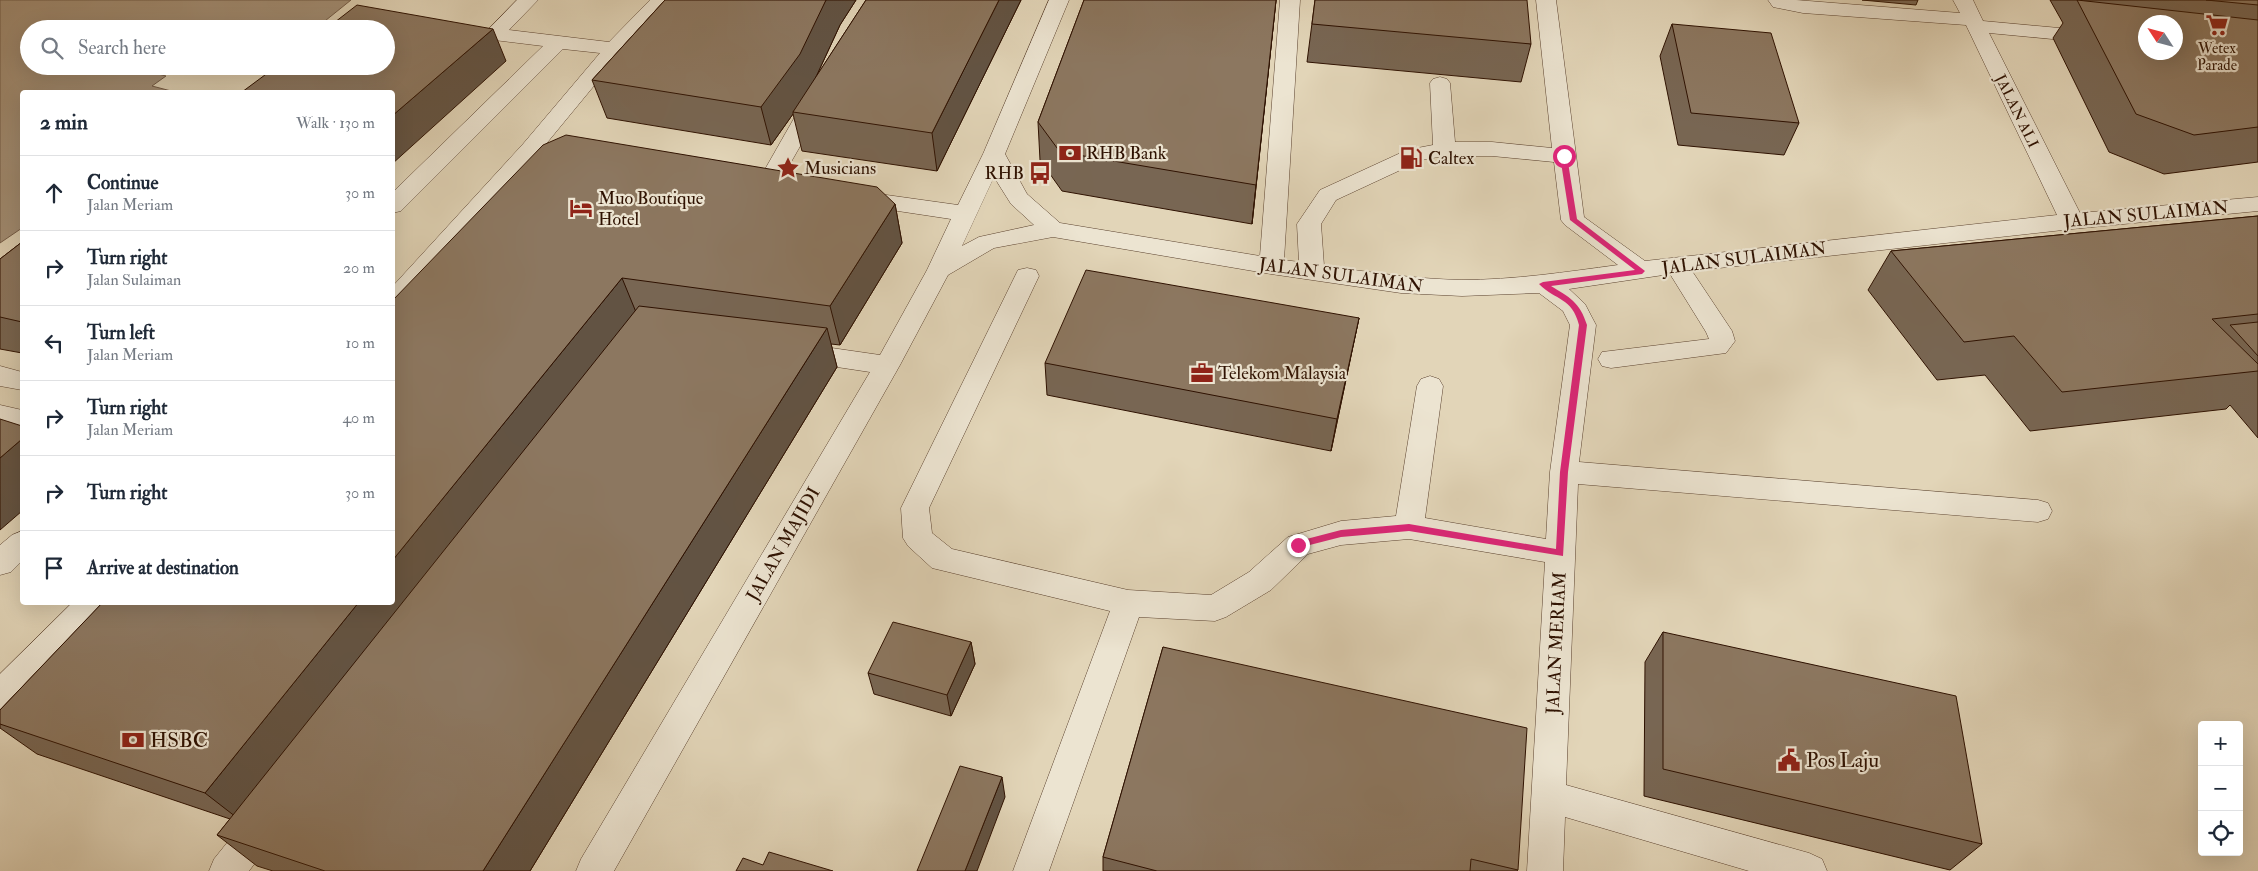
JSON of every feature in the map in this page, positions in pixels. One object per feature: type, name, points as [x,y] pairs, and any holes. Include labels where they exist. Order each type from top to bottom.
[{"type":"street","points":[[494,34],[528,0]]},
{"type":"street","points":[[395,300],[531,148],[614,49],[661,0]]},
{"type":"street","name":"JALAN MAJIDI","points":[[594,871],[887,365],[939,270],[994,154],[1059,0]]},
{"type":"street","points":[[1272,266],[1290,0]]},
{"type":"street","points":[[1546,0],[1573,220],[1642,271]]},
{"type":"street","points":[[1778,0],[1780,3],[1803,8],[1930,17],[2138,41]]},
{"type":"street","points":[[1922,0],[1930,17]]},
{"type":"street","name":"JALAN ALI","points":[[1963,0],[2072,221]]},
{"type":"street","points":[[475,31],[614,49]]},
{"type":"street","points":[[395,203],[558,42]]},
{"type":"street","points":[[1440,83],[1444,149]]},
{"type":"street","points":[[767,185],[824,84]]},
{"type":"street","points":[[531,148],[597,159]]},
{"type":"street","points":[[1312,272],[1309,224],[1328,194],[1415,155],[1444,149],[1492,149],[1564,156]]},
{"type":"street","points":[[994,154],[1019,199],[1052,229]]},
{"type":"street","points":[[833,194],[966,214]]},
{"type":"street","name":"JALAN SULAIMAN","points":[[1052,229],[1272,266],[1401,285],[1462,288],[1543,284],[1676,265],[2072,221],[2258,204]]},
{"type":"street","points":[[939,270],[986,242],[1052,229]]},
{"type":"street","points":[[1612,359],[1716,347],[1722,341],[1719,330],[1676,265]]},
{"type":"street","points":[[1027,276],[915,508],[918,538],[943,559],[1128,603],[1216,608],[1260,581],[1298,545],[1341,533],[1409,527],[1560,553]]},
{"type":"street","name":"JALAN MERIAM","points":[[1543,284],[1569,300],[1579,312],[1583,325],[1564,472],[1548,796],[1552,869]]},
{"type":"street","points":[[770,348],[887,365]]},
{"type":"street","points":[[0,376],[20,381]]},
{"type":"street","points":[[1409,527],[1430,386]]},
{"type":"street","points":[[0,414],[20,419]]},
{"type":"street","points":[[1564,472],[2038,511]]},
{"type":"street","points":[[0,563],[20,545]]},
{"type":"street","points":[[1031,871],[1128,603]]},
{"type":"street","points":[[0,695],[91,605]]},
{"type":"street","points":[[1548,796],[1809,871]]},
{"type":"street","points":[[227,871],[282,801]]},
{"type":"shaded area","points":[[0,0],[351,0],[326,20],[20,20],[20,75],[162,75],[166,76],[152,86],[167,90],[20,90],[20,229],[0,243]]},
{"type":"building","points":[[665,0],[826,0],[800,54],[761,107],[592,80]]},
{"type":"building","points":[[866,0],[999,0],[932,133],[793,112]]},
{"type":"building","points":[[1084,0],[1276,0],[1256,185],[1060,152],[1038,122]]},
{"type":"building","points":[[1315,0],[1527,0],[1531,44],[1312,24]]},
{"type":"building","points":[[2077,0],[2258,20],[2258,127],[2194,135],[2136,114]]},
{"type":"building","points":[[2206,0],[2258,0],[2258,5]]},
{"type":"building","points":[[357,5],[493,29],[395,113],[395,90],[245,90],[265,75],[395,75],[395,20],[338,20]]},
{"type":"building","points":[[1672,24],[1771,33],[1799,123],[1691,113]]},
{"type":"building","points":[[566,135],[877,187],[895,204],[830,306],[622,278],[395,557],[395,298],[543,145]]},
{"type":"building","points":[[2258,216],[2258,314],[2212,319],[2258,364],[2258,371],[2062,392],[2014,336],[1964,342],[1891,251]]},
{"type":"building","points":[[20,244],[20,322],[0,317],[0,259]]},
{"type":"building","name":"Telekom Malaysia","points":[[1086,270],[1359,318],[1337,419],[1045,363]]},
{"type":"building","points":[[639,306],[827,328],[483,871],[325,871],[217,835]]},
{"type":"building","points":[[2258,322],[2258,356],[2230,325]]},
{"type":"building","points":[[0,419],[20,425],[20,441],[0,458]]},
{"type":"building","points":[[100,605],[357,605],[205,793],[0,724],[0,710]]},
{"type":"building","points":[[893,622],[971,642],[947,695],[868,673]]},
{"type":"building","name":"Pos Laju","points":[[1663,632],[1956,696],[1982,844],[1663,769]]},
{"type":"building","points":[[1163,647],[1527,728],[1518,870],[1471,859],[1470,871],[1157,871],[1103,857]]},
{"type":"building","points":[[960,766],[1002,777],[965,871],[917,871]]},
{"type":"building","points":[[769,852],[833,871],[736,871],[743,858],[763,865]]},
{"type":"place","name":"Wetex Parade","points":[[2217,25]]},
{"type":"place","name":"RHB Bank","points":[[1070,153]]},
{"type":"place","name":"Caltex","points":[[1411,158]]},
{"type":"place","name":"Musicians","points":[[788,168]]},
{"type":"place","name":"RHB","points":[[1040,173]]},
{"type":"place","name":"Muo Boutique Hotel","points":[[581,208]]},
{"type":"place","name":"Telekom Malaysia","points":[[1202,373]]},
{"type":"place","name":"HSBC","points":[[133,740]]},
{"type":"place","name":"Pos Laju","points":[[1789,760]]},
{"type":"route","points":[[1298,545],[1341,533],[1409,527],[1560,553],[1564,472],[1583,325],[1579,312],[1569,300],[1543,284],[1642,271],[1584,230],[1573,220],[1564,156]]}]
